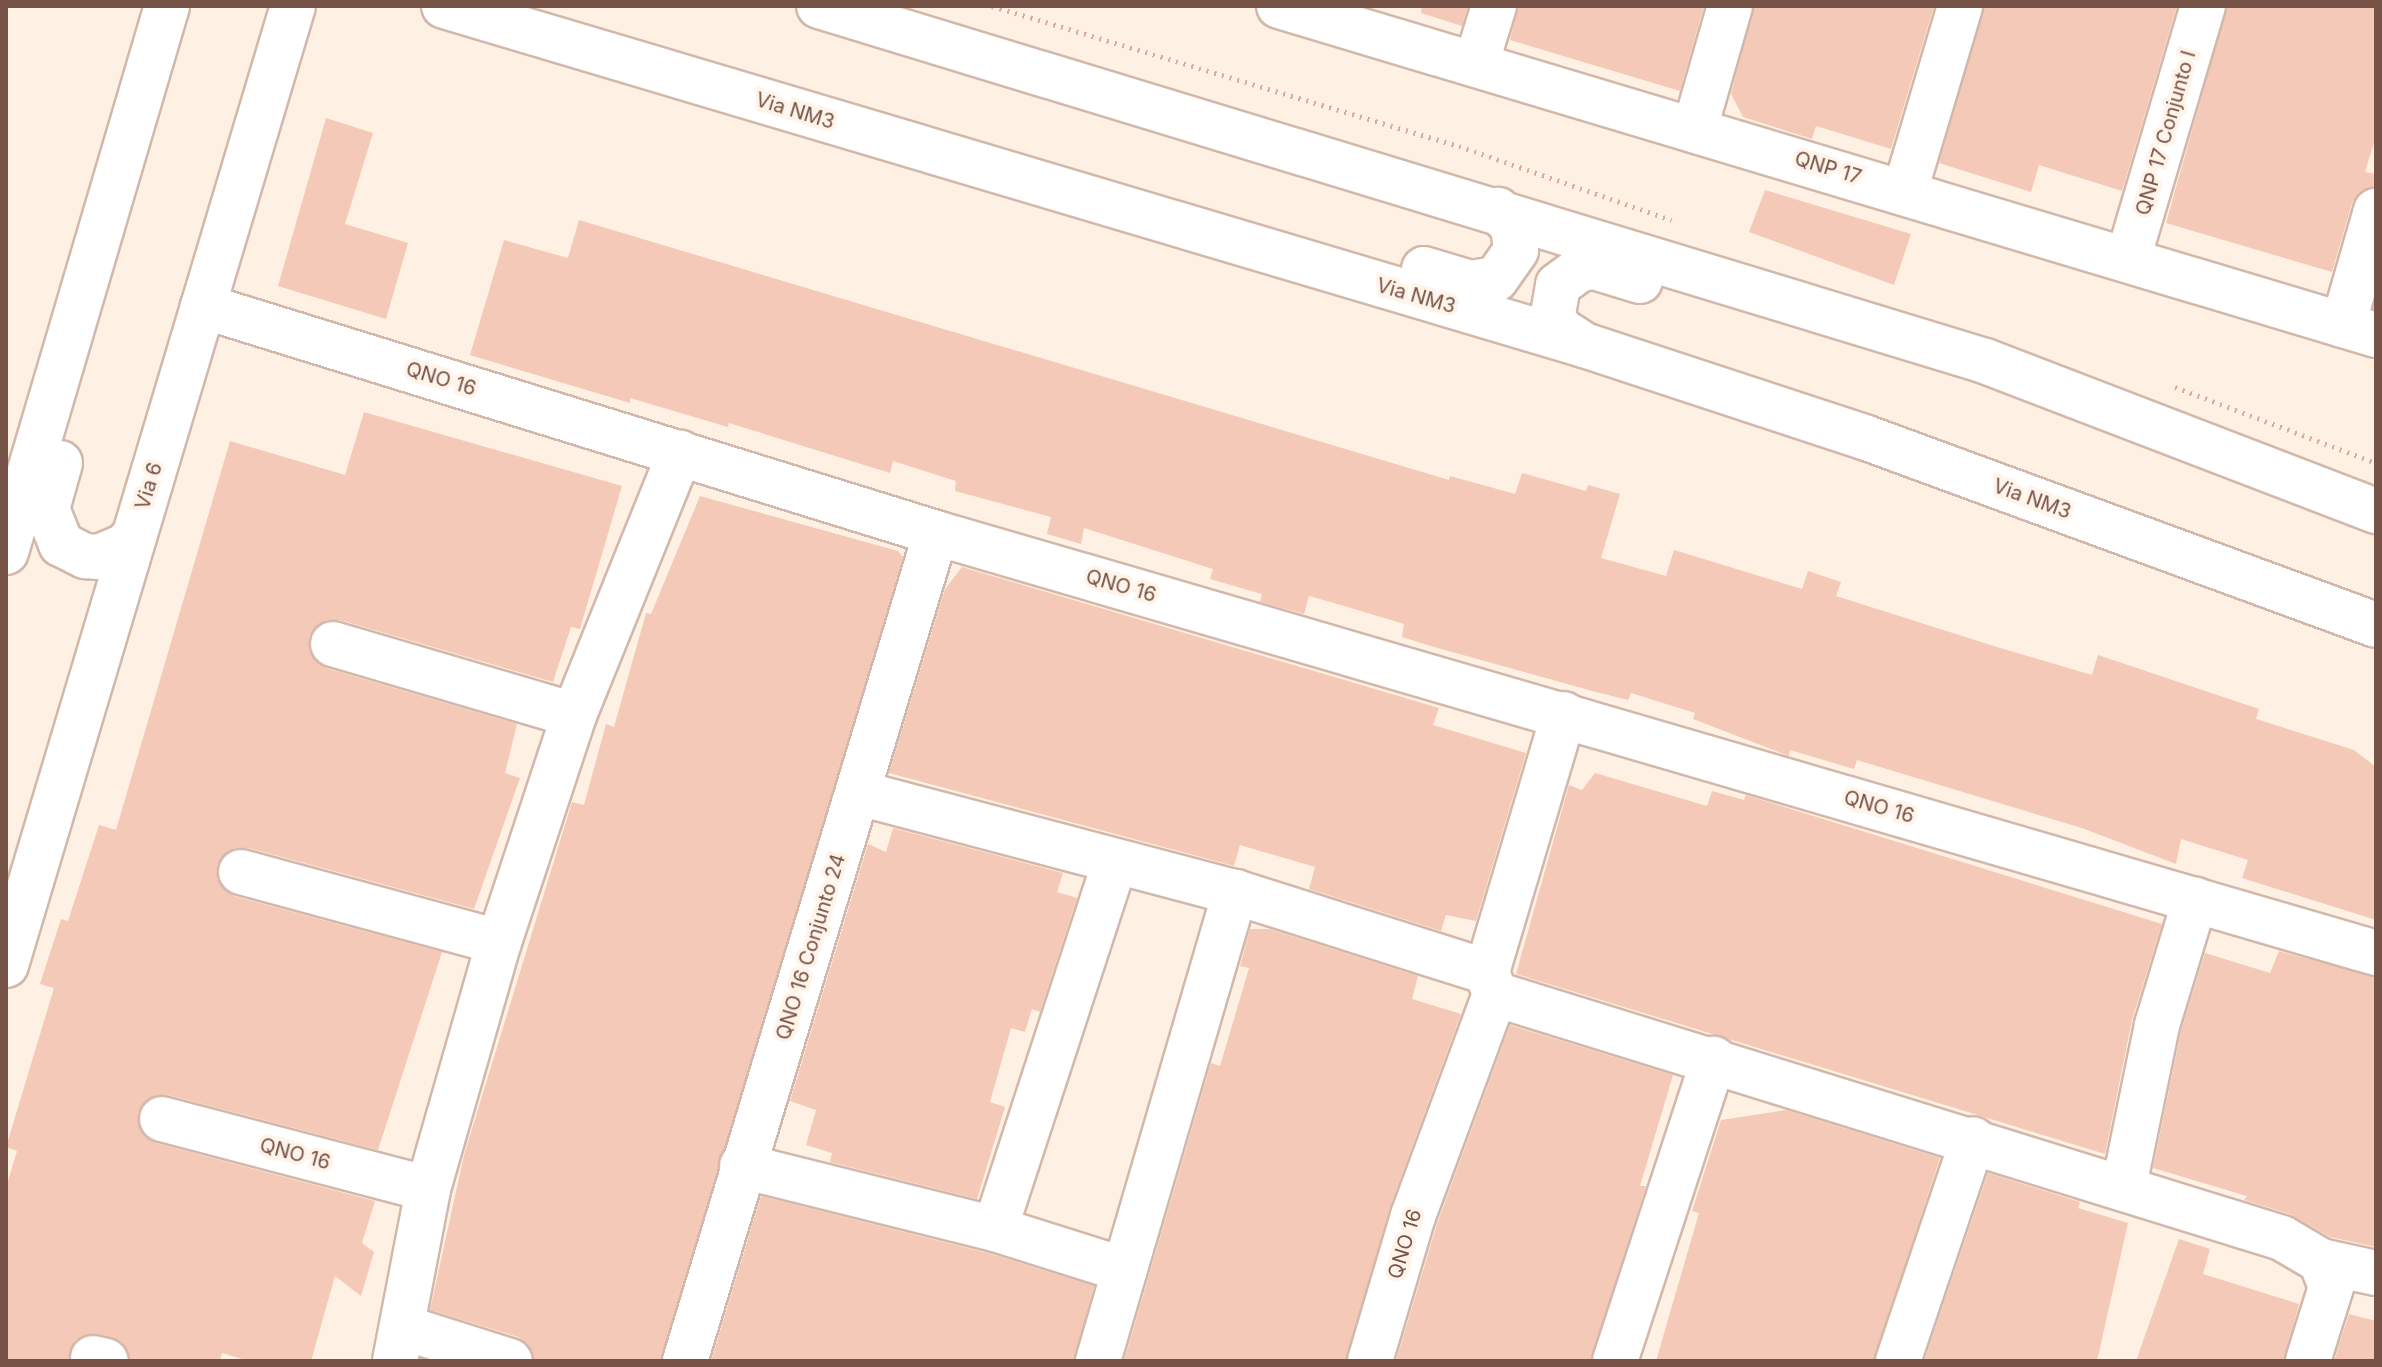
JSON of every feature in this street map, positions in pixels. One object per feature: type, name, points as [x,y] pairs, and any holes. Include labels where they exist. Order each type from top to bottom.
[{"type":"street","points":[[6,552],[167,6]]},
{"type":"street","name":"Via 6","points":[[6,965],[293,6]]},
{"type":"street","name":"Via NM3","points":[[444,6],[1584,345],[1864,437],[2376,625]]},
{"type":"street","points":[[819,6],[1498,210],[1985,361],[2376,511]]},
{"type":"street","name":"QNP 17","points":[[1279,6],[1695,128],[2359,330]]},
{"type":"street","points":[[1476,64],[1494,6]]},
{"type":"street","points":[[1695,128],[1730,6]]},
{"type":"street","points":[[1905,191],[1960,6]]},
{"type":"street","name":"QNP 17 Conjunto I","points":[[2128,259],[2203,6]]},
{"type":"street","points":[[118,177],[110,300],[47,509],[61,544],[85,556],[113,553],[134,536]]},
{"type":"street","points":[[1124,210],[1282,226],[1471,283],[1496,279],[1513,261],[1513,227],[1498,210]]},
{"type":"street","points":[[2359,330],[2376,211]]},
{"type":"street","points":[[1584,345],[1559,329],[1553,299],[1568,275],[1594,267],[1847,343],[1985,361]]},
{"type":"street","name":"QNO 16","points":[[203,306],[936,533],[2376,953]]},
{"type":"street","points":[[510,1361],[399,1344],[428,1189],[499,942],[574,715],[680,453]]},
{"type":"street","name":"QNO 16 Conjunto 24","points":[[685,1361],[936,533]]},
{"type":"street","points":[[333,644],[574,715]]},
{"type":"street","name":"QNO 16","points":[[1370,1361],[1413,1216],[1491,983],[1564,714]]},
{"type":"street","points":[[859,793],[1235,892],[1714,1059],[2282,1238],[2321,1261],[2376,1273]]},
{"type":"street","points":[[995,1229],[1115,862]]},
{"type":"street","points":[[241,872],[499,942]]},
{"type":"street","points":[[1098,1361],[1235,892]]},
{"type":"street","points":[[2124,1186],[2157,1025],[2195,900]]},
{"type":"street","points":[[1615,1361],[1714,1059]]},
{"type":"street","name":"QNO 16","points":[[162,1119],[428,1189]]},
{"type":"street","points":[[1898,1361],[1973,1139]]},
{"type":"street","points":[[742,1166],[995,1229],[1125,1270]]},
{"type":"street","points":[[2308,1361],[2331,1287],[2321,1261]]},
{"type":"building","points":[[1422,6],[1468,6],[1462,26],[1421,13]]},
{"type":"building","points":[[1518,6],[1704,6],[1680,91],[1510,40]]},
{"type":"building","points":[[1754,6],[1934,6],[1891,149],[1816,126],[1812,139],[1743,117],[1731,94]]},
{"type":"building","points":[[1984,6],[2177,6],[2122,191],[2039,165],[2031,192],[1939,163]]},
{"type":"building","points":[[2227,6],[2376,6],[2376,136],[2365,172],[2376,174],[2376,187],[2359,192],[2352,203],[2332,272],[2166,223]]},
{"type":"building","points":[[326,118],[373,133],[345,224],[408,243],[386,319],[278,286]]},
{"type":"building","points":[[1765,190],[1911,234],[1894,285],[1749,232]]},
{"type":"building","points":[[579,220],[1449,480],[1450,476],[1515,494],[1522,473],[1586,491],[1588,485],[1620,494],[1601,558],[1666,576],[1674,550],[1802,589],[1808,571],[1841,582],[1836,596],[1997,647],[2092,675],[2098,655],[2259,709],[2256,719],[2354,750],[2376,767],[2376,920],[2242,878],[2248,860],[2181,839],[2176,864],[2082,828],[1857,760],[1854,769],[1790,750],[1789,756],[1693,719],[1695,713],[1631,693],[1628,700],[1402,637],[1404,624],[1341,605],[1309,596],[1304,614],[1260,602],[1262,594],[1210,579],[1213,569],[1084,528],[1081,544],[1047,534],[1051,517],[955,491],[956,481],[893,461],[890,473],[729,423],[728,427],[630,398],[630,403],[470,355],[504,240],[568,258]]},
{"type":"building","points":[[364,412],[622,486],[580,629],[571,627],[553,682],[340,620],[326,620],[309,636],[309,651],[326,668],[517,724],[505,773],[520,778],[474,909],[248,848],[234,848],[217,865],[217,879],[234,896],[442,952],[378,1150],[168,1095],[145,1101],[138,1113],[144,1136],[156,1143],[375,1201],[362,1243],[374,1252],[361,1296],[335,1276],[311,1361],[249,1361],[222,1353],[220,1361],[130,1361],[122,1342],[98,1334],[75,1340],[69,1361],[6,1361],[6,1188],[17,1151],[6,1147],[54,988],[40,984],[61,919],[68,921],[99,825],[116,830],[230,441],[345,475]]},
{"type":"building","points":[[700,496],[898,551],[903,557],[661,1361],[534,1361],[529,1345],[518,1337],[430,1310],[464,1155],[572,802],[584,805],[606,724],[614,727],[646,613],[651,614]]},
{"type":"building","points":[[962,567],[1439,708],[1433,725],[1526,753],[1476,921],[1446,915],[1441,931],[1309,889],[1315,867],[1240,845],[1234,866],[889,773],[945,589]]},
{"type":"building","points":[[1595,773],[1707,806],[1712,791],[1744,800],[1746,795],[2162,924],[2132,1020],[2105,1154],[1516,974],[1569,785],[1582,790]]},
{"type":"building","points":[[893,828],[1063,873],[1057,892],[1077,898],[1040,1012],[1032,1009],[1025,1032],[1011,1028],[990,1102],[1005,1107],[977,1199],[830,1162],[832,1153],[806,1145],[816,1110],[790,1101],[868,844],[886,852]]},
{"type":"building","points":[[1250,929],[1269,929],[1418,976],[1412,999],[1461,1014],[1390,1207],[1346,1361],[1124,1361],[1211,1063],[1220,1066],[1249,968],[1240,966]]},
{"type":"building","points":[[2279,951],[2376,977],[2376,1247],[2330,1237],[2290,1214],[2244,1200],[2247,1196],[2153,1168],[2181,1031],[2205,953],[2270,973]]},
{"type":"building","points":[[1510,1025],[1673,1075],[1640,1186],[1646,1186],[1591,1361],[1396,1361],[1437,1224]]},
{"type":"building","points":[[1786,1110],[1940,1158],[1874,1361],[1656,1361],[1699,1213],[1692,1211],[1721,1120]]},
{"type":"building","points":[[1988,1173],[2080,1202],[2078,1208],[2128,1223],[2097,1361],[1924,1361]]},
{"type":"building","points":[[761,1196],[988,1253],[1094,1286],[1074,1361],[711,1361]]},
{"type":"building","points":[[2179,1239],[2210,1249],[2203,1274],[2299,1304],[2284,1361],[2136,1361]]},
{"type":"building","points":[[2349,1314],[2376,1321],[2376,1361],[2334,1361]]}]
